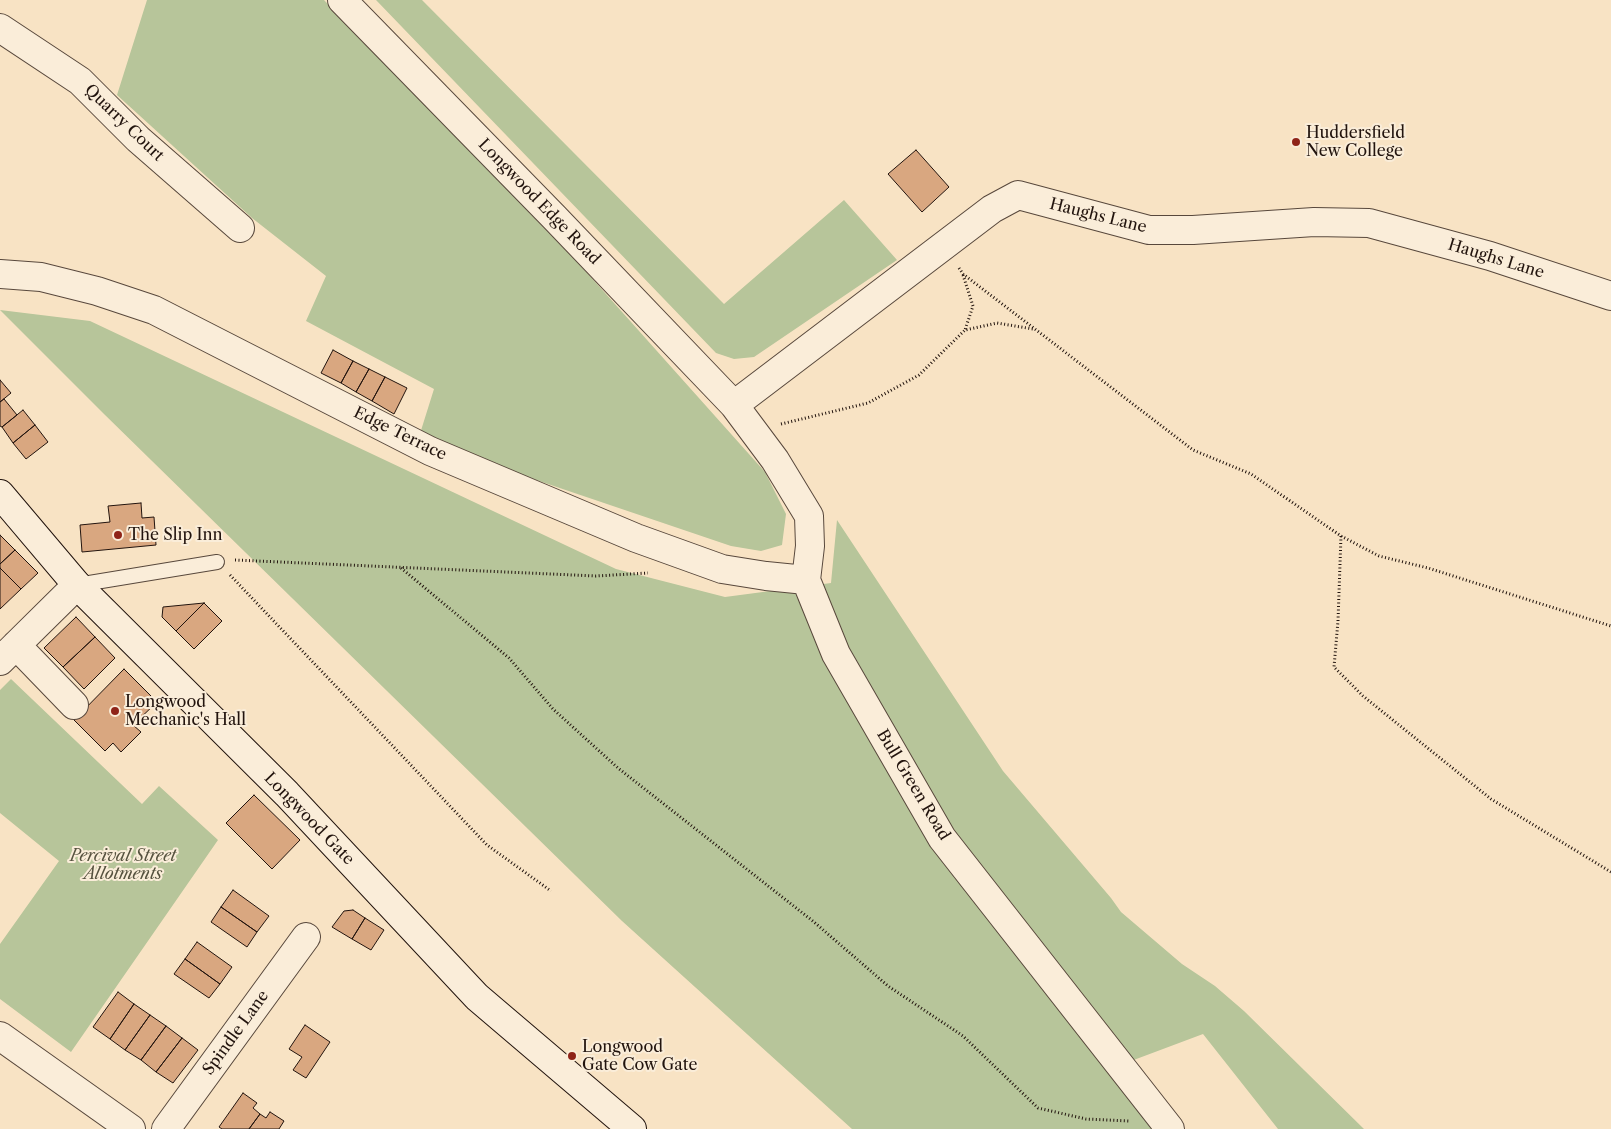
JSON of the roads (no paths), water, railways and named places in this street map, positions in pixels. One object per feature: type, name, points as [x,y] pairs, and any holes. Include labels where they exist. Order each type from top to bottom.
[{"type":"street","name":"Longwood Edge Road","points":[[342,0],[734,405]]},
{"type":"street","name":"Quarry Court","points":[[0,28],[80,81],[138,139],[240,228]]},
{"type":"street","name":"Haughs Lane","points":[[734,405],[992,209],[1018,196],[1149,230],[1193,230],[1314,222],[1369,223],[1490,256],[1611,296]]},
{"type":"street","name":"Edge Terrace","points":[[0,274],[41,277],[97,291],[154,310],[430,451],[636,538],[722,569],[806,580]]},
{"type":"street","name":"Bull Green Road","points":[[734,405],[775,460],[809,516],[810,546],[806,580],[836,654],[942,838],[1168,1126]]},
{"type":"street","name":"Longwood Gate","points":[[0,494],[77,586],[287,794],[477,997],[632,1129]]},
{"type":"street","points":[[74,705],[8,653],[77,586]]},
{"type":"street","name":"Spindle Lane","points":[[166,1129],[306,937]]},
{"type":"street","points":[[0,1036],[131,1129]]},
{"type":"lane","points":[[77,586],[217,562]]},
{"type":"place","name":"Huddersfield New College","points":[[1296,142]]},
{"type":"place","name":"The Slip Inn","points":[[118,535]]},
{"type":"place","name":"Longwood Mechanic's Hall","points":[[115,711]]},
{"type":"place","name":"Longwood Gate Cow Gate","points":[[572,1056]]},
{"type":"park label","name":"Percival Street Allotments","points":[[123,865]]}]
